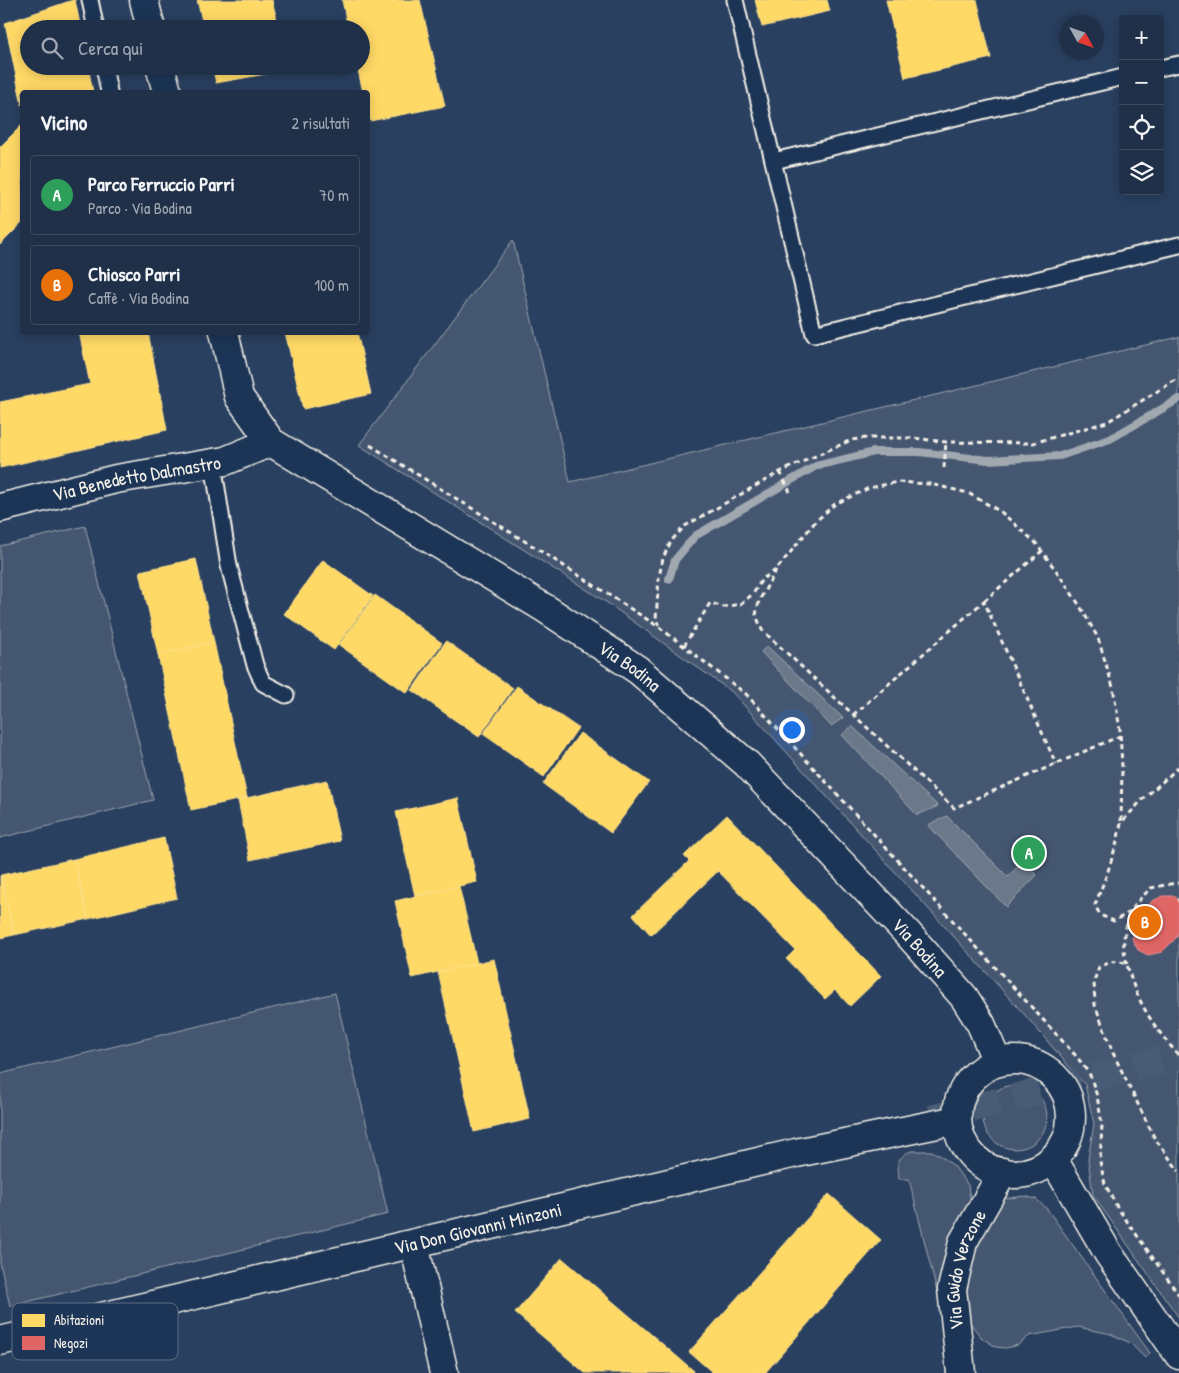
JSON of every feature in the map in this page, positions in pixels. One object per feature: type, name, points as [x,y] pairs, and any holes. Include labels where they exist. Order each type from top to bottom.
[{"type":"street","points":[[144,0],[149,20]]},
{"type":"street","points":[[162,75],[166,90]]},
{"type":"street","name":"Via Bodina","points":[[225,335],[240,397],[271,442],[546,609],[638,670],[747,764],[909,936],[964,997],[980,1024],[997,1062]]},
{"type":"street","name":"Via Benedetto Dalmastro","points":[[0,508],[116,479],[225,461],[271,442]]},
{"type":"street","points":[[1014,1060],[1031,1062],[1047,1069],[1059,1081],[1068,1096],[1071,1113],[1070,1130],[1063,1146],[1052,1159],[1037,1169],[1020,1173],[1003,1172],[985,1166],[971,1154],[962,1138],[958,1120],[960,1101],[968,1083],[982,1070],[997,1062],[1014,1060]]},
{"type":"street","name":"Via Don Giovanni Minzoni","points":[[165,1303],[796,1154],[958,1120]]},
{"type":"street","points":[[1052,1159],[1108,1254],[1179,1355]]},
{"type":"street","name":"Via Guido Verzone","points":[[961,1373],[952,1289],[963,1242],[1003,1172]]},
{"type":"street","points":[[414,1244],[444,1373]]},
{"type":"lane","points":[[90,0],[94,20]]},
{"type":"lane","points":[[736,0],[814,334],[1179,245]]},
{"type":"lane","points":[[1164,67],[1179,64]]},
{"type":"lane","points":[[106,75],[109,90]]},
{"type":"lane","points":[[774,161],[1119,78]]},
{"type":"lane","points":[[213,463],[229,566],[255,664],[263,683],[286,695]]},
{"type":"path","points":[[659,627],[656,619],[659,577],[663,558],[671,541],[685,526],[780,472],[851,440],[866,438],[913,438],[946,442],[1033,443],[1107,422],[1179,378]]},
{"type":"path","points":[[944,468],[946,442]]},
{"type":"path","points":[[370,445],[536,548]]},
{"type":"path","points":[[780,472],[790,492]]},
{"type":"path","points":[[1120,736],[954,808],[762,630],[756,615],[759,601],[776,570],[815,522],[835,504],[869,488],[898,482],[930,484],[968,493],[1001,512],[1035,542],[1042,551],[1080,606],[1098,638],[1113,687],[1120,736],[1122,767],[1121,823],[1095,905],[1100,915],[1114,921],[1130,912]]},
{"type":"path","points":[[853,715],[1042,551]]},
{"type":"path","points":[[684,646],[710,603],[724,607],[740,604],[753,594],[762,579],[776,570]]},
{"type":"path","points":[[984,601],[1056,764]]},
{"type":"path","points":[[1121,823],[1142,800],[1179,767]]},
{"type":"path","points":[[1179,883],[1151,888],[1140,899],[1130,912],[1123,941],[1123,949],[1136,992],[1149,1017],[1168,1044],[1179,1055]]},
{"type":"path","points":[[1127,964],[1118,960],[1099,967],[1094,981],[1095,1005],[1113,1053],[1155,1139],[1179,1171]]},
{"type":"shaded area","points":[[513,240],[570,482],[1179,337],[1179,1318],[1093,1195],[1088,1159],[1094,1124],[1085,1085],[1024,1014],[732,692],[606,602],[359,445]]},
{"type":"shaded area","points":[[85,526],[153,800],[0,838],[0,546]]},
{"type":"shaded area","points":[[767,646],[843,718],[831,726],[761,652]]},
{"type":"shaded area","points":[[852,726],[938,806],[917,815],[842,735]]},
{"type":"shaded area","points":[[947,816],[1008,877],[1022,862],[1037,875],[1006,907],[928,825]]},
{"type":"shaded area","points":[[335,993],[388,1214],[22,1303],[12,1303],[10,1306],[0,1263],[0,1074]]},
{"type":"shaded area","points":[[1015,1085],[1027,1087],[1038,1094],[1045,1105],[1047,1117],[1045,1129],[1038,1140],[1027,1147],[1015,1149],[1003,1147],[992,1140],[985,1129],[983,1117],[985,1105],[992,1094],[1003,1087]]},
{"type":"shaded area","points":[[911,1151],[932,1151],[941,1156],[954,1166],[968,1185],[970,1199],[938,1296],[909,1179],[899,1179],[898,1165],[900,1159]]},
{"type":"shaded area","points":[[1024,1196],[1036,1199],[1047,1209],[1150,1353],[1145,1358],[1130,1343],[1111,1334],[1078,1327],[1029,1336],[1018,1345],[1006,1348],[996,1347],[982,1338],[970,1323],[966,1295],[966,1265],[984,1217],[1003,1199]]},
{"type":"building: Abitazioni","points":[[75,0],[79,20],[20,20],[20,75],[90,75],[93,90],[20,90],[20,95],[5,23]]},
{"type":"building: Abitazioni","points":[[197,0],[272,0],[277,20],[202,20]]},
{"type":"building: Abitazioni","points":[[342,0],[420,0],[445,106],[370,121],[370,90],[363,90],[359,75],[370,75],[370,20],[346,20]]},
{"type":"building: Abitazioni","points":[[755,0],[827,0],[830,11],[762,27]]},
{"type":"building: Abitazioni","points":[[886,0],[977,0],[991,58],[905,78]]},
{"type":"building: Abitazioni","points":[[214,75],[260,75],[216,83]]},
{"type":"building: Abitazioni","points":[[20,127],[20,225],[0,245],[0,147]]},
{"type":"building: Abitazioni","points":[[80,335],[149,335],[167,430],[0,468],[0,402],[90,384]]},
{"type":"building: Abitazioni","points":[[286,335],[358,335],[371,394],[303,409]]},
{"type":"building: Abitazioni","points":[[196,559],[214,642],[158,655],[140,571]]},
{"type":"building: Abitazioni","points":[[323,560],[373,596],[334,650],[284,614]]},
{"type":"building: Abitazioni","points":[[375,595],[442,643],[407,693],[339,645]]},
{"type":"building: Abitazioni","points":[[446,641],[513,688],[479,737],[412,690]]},
{"type":"building: Abitazioni","points":[[214,642],[247,798],[191,810],[158,655]]},
{"type":"building: Abitazioni","points":[[517,686],[578,728],[544,777],[483,734]]},
{"type":"building: Abitazioni","points":[[580,733],[649,782],[611,833],[543,784]]},
{"type":"building: Abitazioni","points":[[327,780],[340,841],[250,860],[238,800]]},
{"type":"building: Abitazioni","points":[[458,798],[477,882],[415,896],[396,812]]},
{"type":"building: Abitazioni","points":[[727,815],[881,976],[850,1006],[835,990],[825,999],[786,959],[795,950],[718,871],[651,935],[633,915],[689,861],[684,856]]},
{"type":"building: Abitazioni","points":[[164,838],[177,898],[88,919],[74,859]]},
{"type":"building: Abitazioni","points":[[74,859],[88,919],[14,935],[1,875]]},
{"type":"building: Abitazioni","points":[[0,876],[14,935],[0,938]]},
{"type":"building: Abitazioni","points":[[459,886],[477,963],[412,978],[395,901]]},
{"type":"building: Abitazioni","points":[[494,959],[530,1119],[474,1132],[438,972]]},
{"type":"building: Abitazioni","points":[[829,1194],[881,1240],[765,1373],[713,1373],[689,1352]]},
{"type":"building: Abitazioni","points":[[562,1258],[694,1371],[693,1373],[585,1373],[515,1313]]},
{"type":"building: Negozi","points":[[1163,896],[1175,896],[1179,901],[1179,931],[1176,938],[1162,952],[1148,955],[1138,950],[1132,939],[1144,911],[1152,901]]},
{"type":"waterway","points":[[669,579],[675,560],[695,536],[816,466],[874,452],[919,452],[988,460],[1060,456],[1110,439],[1179,399]]},
{"type":"tunnel","points":[[931,1119],[1179,1056]]},
{"type":"place","name":"Parco Ferruccio Parri","points":[[1029,853]]},
{"type":"place","name":"Chiosco Parri","points":[[1145,922]]}]
